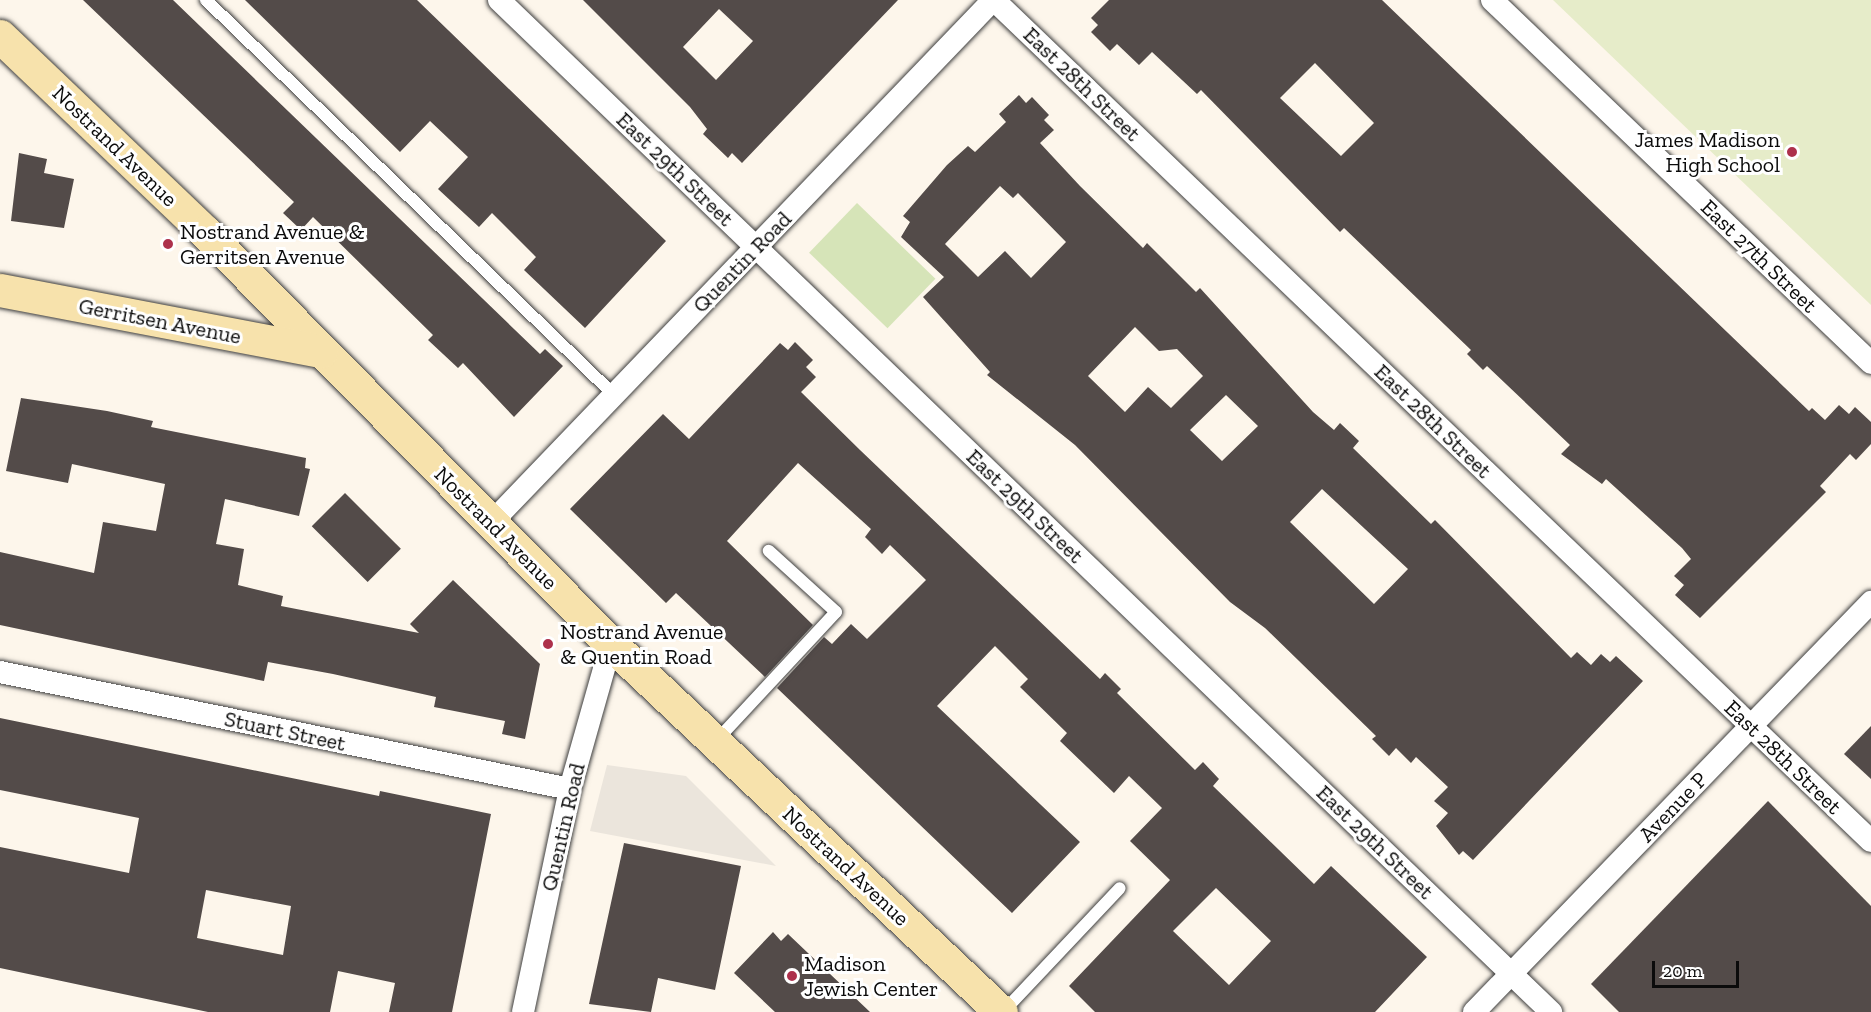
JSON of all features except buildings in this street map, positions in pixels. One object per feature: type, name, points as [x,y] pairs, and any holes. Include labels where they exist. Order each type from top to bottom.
[{"type":"main road","name":"Nostrand Avenue","points":[[0,36],[321,351],[611,644],[1002,1012]]},
{"type":"main road","name":"Gerritsen Avenue","points":[[0,290],[321,351]]},
{"type":"street","name":"East 29th Street","points":[[499,0],[1551,1012]]},
{"type":"street","name":"Quentin Road","points":[[491,524],[994,0]]},
{"type":"street","name":"East 28th Street","points":[[994,0],[1871,841]]},
{"type":"street","name":"East 27th Street","points":[[1492,0],[1871,363]]},
{"type":"street","name":"Avenue P","points":[[1474,1012],[1871,602]]},
{"type":"street","name":"Quentin Road","points":[[523,1012],[570,789],[611,644]]},
{"type":"street","name":"Stuart Street","points":[[0,672],[570,789]]},
{"type":"lane","points":[[206,0],[614,395]]},
{"type":"lane","points":[[715,742],[836,612],[769,550]]},
{"type":"lane","points":[[1002,1012],[1120,888]]},
{"type":"green space","name":"James Madison High School","points":[[1553,0],[1871,0],[1871,305]]},
{"type":"green space","points":[[857,203],[935,279],[887,328],[809,253]]},
{"type":"shaded area","points":[[607,765],[686,776],[776,866],[590,831]]},
{"type":"place","name":"James Madison High School","points":[[1792,152]]},
{"type":"place","name":"Nostrand Avenue & Gerritsen Avenue","points":[[168,244]]},
{"type":"place","name":"Nostrand Avenue & Quentin Road","points":[[548,644]]},
{"type":"place","name":"Madison Jewish Center","points":[[792,976]]}]
